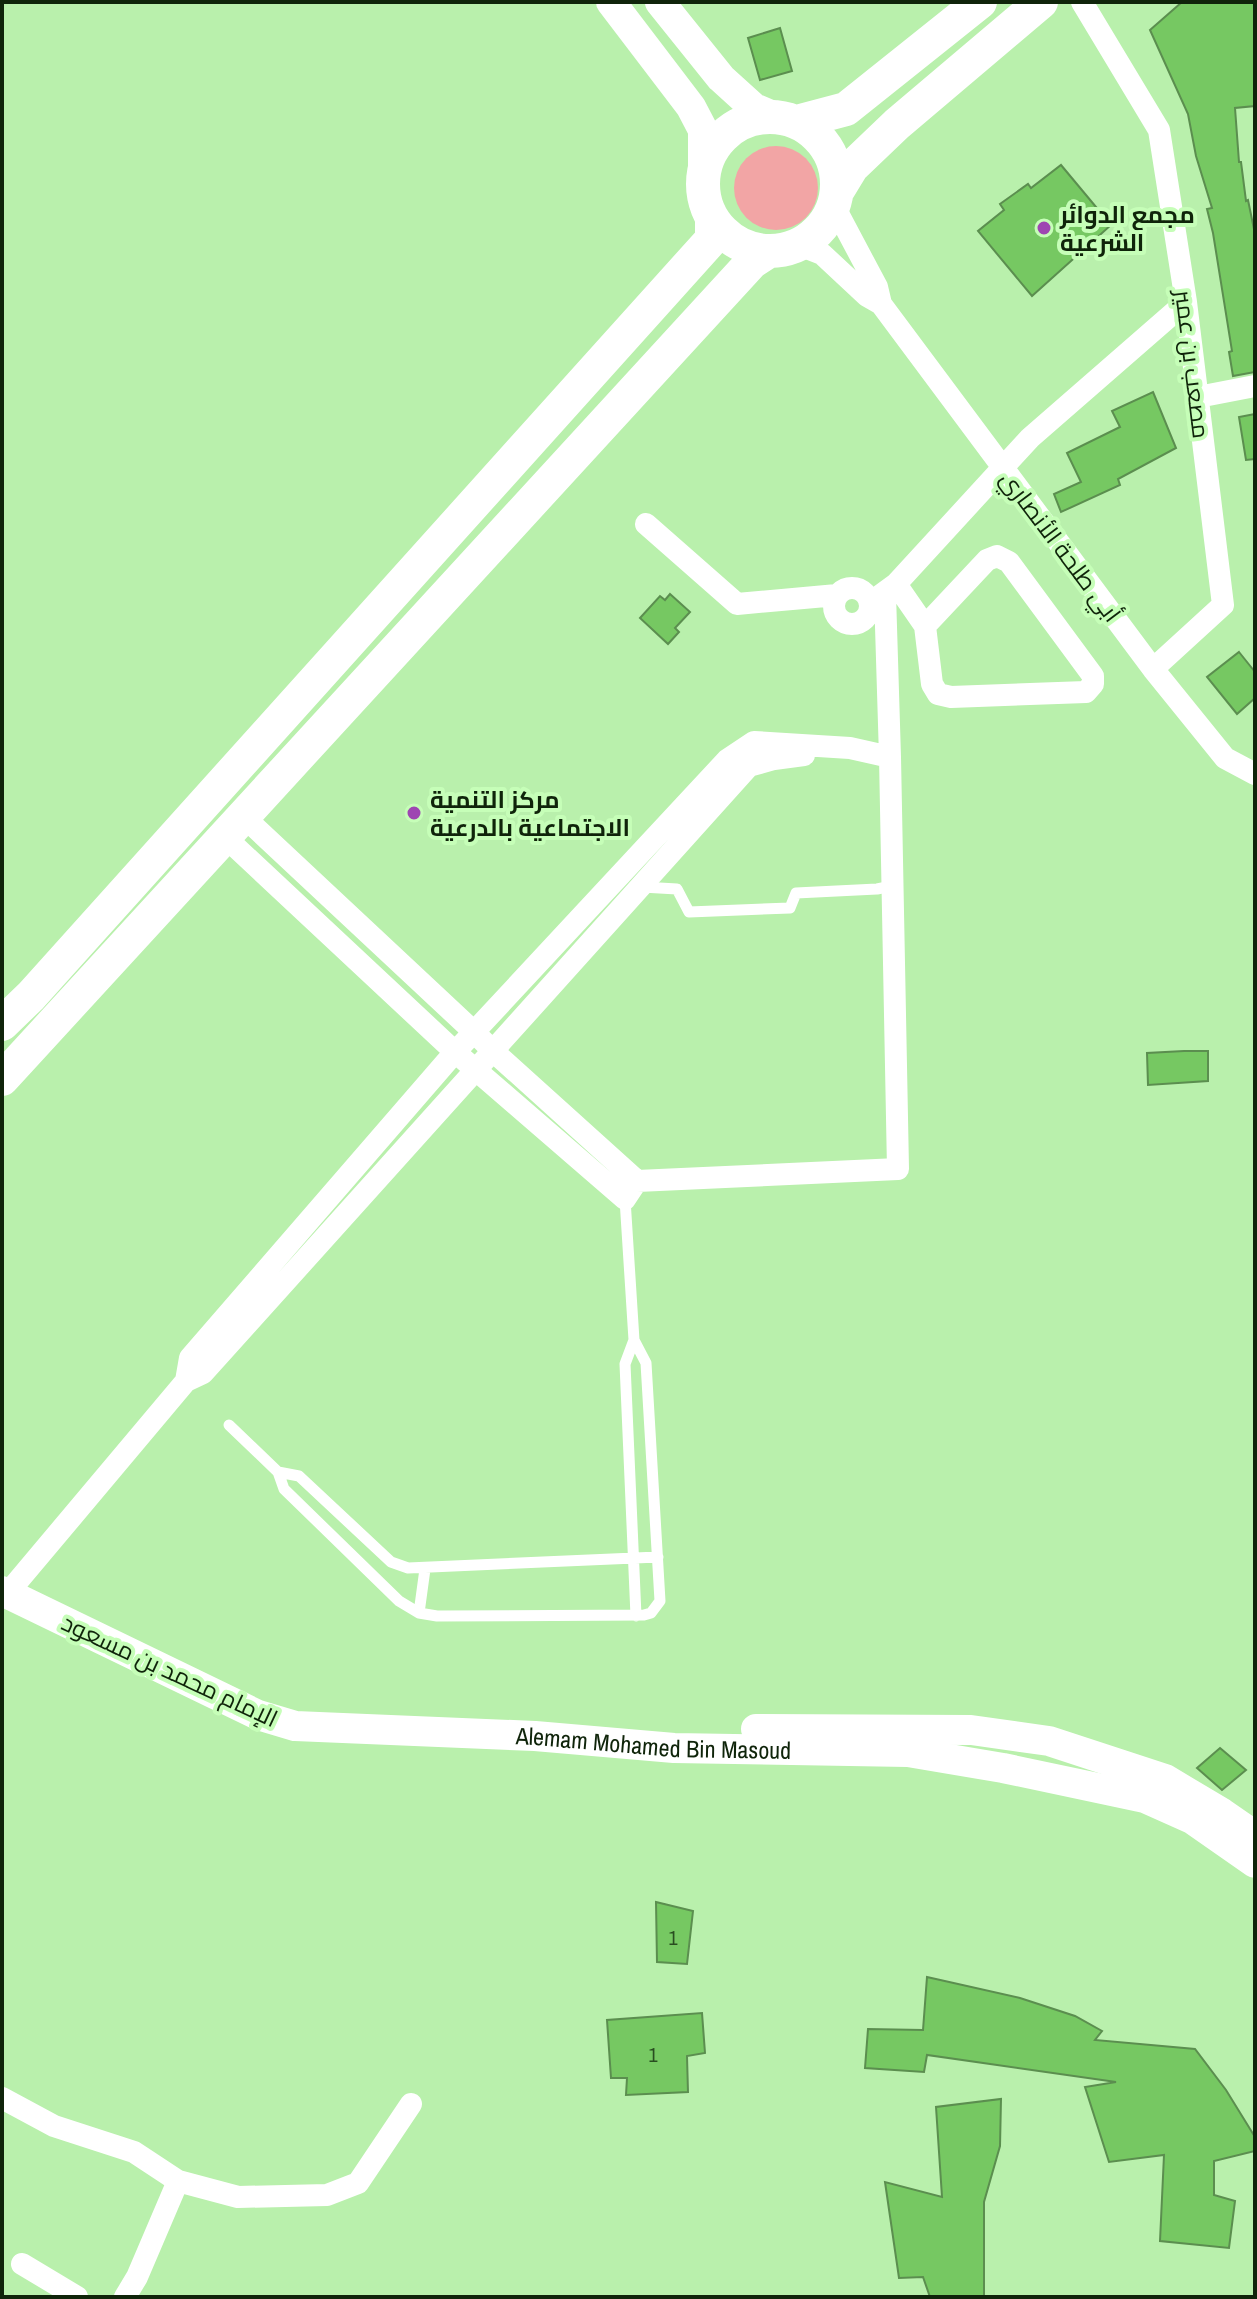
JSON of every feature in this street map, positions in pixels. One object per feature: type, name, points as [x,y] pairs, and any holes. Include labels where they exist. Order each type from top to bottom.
[{"type":"main road","points":[[784,248],[741,245],[725,234],[712,218],[705,199],[703,179],[708,158],[720,140],[736,126],[756,118],[818,119],[846,109],[980,2]]},
{"type":"main road","points":[[2,1079],[752,262],[818,231],[852,167],[897,124],[1041,2]]},
{"type":"main road","points":[[787,120],[815,133],[828,150],[836,169],[836,198]]},
{"type":"main road","points":[[2,1024],[31,996],[712,239],[712,218]]},
{"type":"main road","points":[[31,996],[57,1019]]},
{"type":"street","points":[[611,2],[691,107],[703,130],[703,179]]},
{"type":"street","points":[[660,2],[721,78],[754,108],[787,120]]},
{"type":"street","name":"مصعب بن عمير","points":[[1082,2],[1159,130],[1186,302],[1223,605],[1153,669]]},
{"type":"street","name":"أبي طلحة الأنصاري","points":[[836,198],[877,287],[881,304],[1153,669],[1225,758],[1255,774]]},
{"type":"street","name":"أبي طلحة الأنصاري","points":[[784,248],[822,254],[867,296],[881,304]]},
{"type":"street","points":[[646,524],[737,604],[837,595],[834,612],[847,624],[859,623],[1030,438],[1186,302]]},
{"type":"street","points":[[1198,397],[1255,386]]},
{"type":"street","points":[[884,594],[925,626],[932,684],[938,694],[951,697],[1086,692],[1093,684],[1093,676],[1009,562],[997,556],[987,560],[925,626]]},
{"type":"street","points":[[234,827],[455,1052],[631,1190],[898,1169],[884,594]]},
{"type":"street","points":[[186,1381],[190,1358],[455,1052],[727,760],[754,742],[850,748],[890,757]]},
{"type":"street","points":[[4,1593],[186,1381],[203,1373],[749,766],[774,759],[850,748]]},
{"type":"street","points":[[234,827],[474,1032],[631,1190]]},
{"type":"street","name":"الإمام محمد بن مسعود","points":[[4,1593],[258,1715],[295,1726],[535,1736]]},
{"type":"street","name":"Alemam Mohamed Bin Masoud","points":[[535,1736],[591,1728],[971,1730],[1010,1735],[1049,1741],[1165,1779],[1255,1836]]},
{"type":"street","points":[[1003,1768],[1028,1763],[1033,1755],[1031,1746],[1010,1735]]},
{"type":"street","name":"Alemam Mohamed Bin Masoud","points":[[535,1736],[674,1748],[908,1752],[1003,1768],[1145,1798],[1192,1819],[1255,1863]]},
{"type":"street","points":[[2,2098],[54,2126],[134,2152],[178,2181],[238,2197],[327,2195],[358,2183],[411,2104]]},
{"type":"street","points":[[125,2297],[137,2277],[178,2181]]},
{"type":"street","points":[[22,2264],[77,2297]]},
{"type":"lane","points":[[638,887],[677,889],[689,912],[790,908],[796,893],[892,886]]},
{"type":"lane","points":[[631,1190],[634,1340],[625,1364],[636,1616]]},
{"type":"lane","points":[[229,1425],[278,1472],[284,1489],[399,1601],[419,1613],[437,1616],[636,1616],[651,1613],[660,1601],[646,1363],[634,1340]]},
{"type":"lane","points":[[278,1472],[299,1476],[391,1562],[408,1568],[658,1557]]},
{"type":"lane","points":[[419,1613],[425,1569]]},
{"type":"shaded area","points":[[776,146],[792,149],[806,158],[815,172],[818,188],[815,204],[806,218],[792,227],[776,230],[760,227],[746,218],[737,204],[734,188],[737,172],[746,158],[760,149]]},
{"type":"building","points":[[1182,2],[1255,2],[1255,106],[1235,108],[1239,162],[1255,234],[1255,372],[1233,376],[1229,352],[1232,351],[1207,209],[1212,208],[1196,156],[1188,114],[1150,30]]},
{"type":"building","points":[[780,28],[792,71],[760,80],[748,38]]},
{"type":"building","name":"مجمع الدوائر الشرعية","points":[[1061,165],[1111,225],[1032,296],[978,231],[1004,210],[1000,204],[1028,184],[1031,188]]},
{"type":"building","points":[[1153,392],[1176,448],[1118,479],[1120,485],[1061,512],[1054,494],[1081,482],[1067,453],[1120,427],[1112,411]]},
{"type":"building","points":[[1255,414],[1255,459],[1246,460],[1239,417]]},
{"type":"building","points":[[670,594],[690,612],[675,628],[679,632],[668,644],[640,618],[660,596],[665,600]]},
{"type":"building","points":[[1239,652],[1255,672],[1255,698],[1237,714],[1207,677]]},
{"type":"building","points":[[1208,1051],[1208,1081],[1148,1085],[1147,1053]]},
{"type":"building","points":[[1220,1748],[1246,1770],[1222,1790],[1197,1768]]},
{"type":"building","points":[[656,1902],[693,1911],[687,1964],[657,1962]]},
{"type":"building","points":[[927,1977],[1020,1998],[1075,2016],[1102,2031],[1095,2040],[1195,2049],[1226,2090],[1255,2137],[1255,2151],[1214,2161],[1214,2195],[1235,2201],[1229,2248],[1160,2241],[1164,2155],[1109,2162],[1085,2087],[1116,2082],[927,2055],[924,2072],[865,2068],[868,2029],[923,2030]]},
{"type":"building","points":[[702,2013],[705,2053],[687,2056],[688,2092],[626,2095],[627,2078],[611,2078],[607,2020]]},
{"type":"building","points":[[1001,2099],[1000,2146],[984,2202],[984,2297],[930,2297],[923,2277],[899,2278],[885,2182],[942,2197],[936,2107]]},
{"type":"place","name":"مجمع الدوائر الشرعية","points":[[1044,228]]},
{"type":"place","name":"مركز التنمية الاجتماعية بالدرعية","points":[[414,813]]}]
